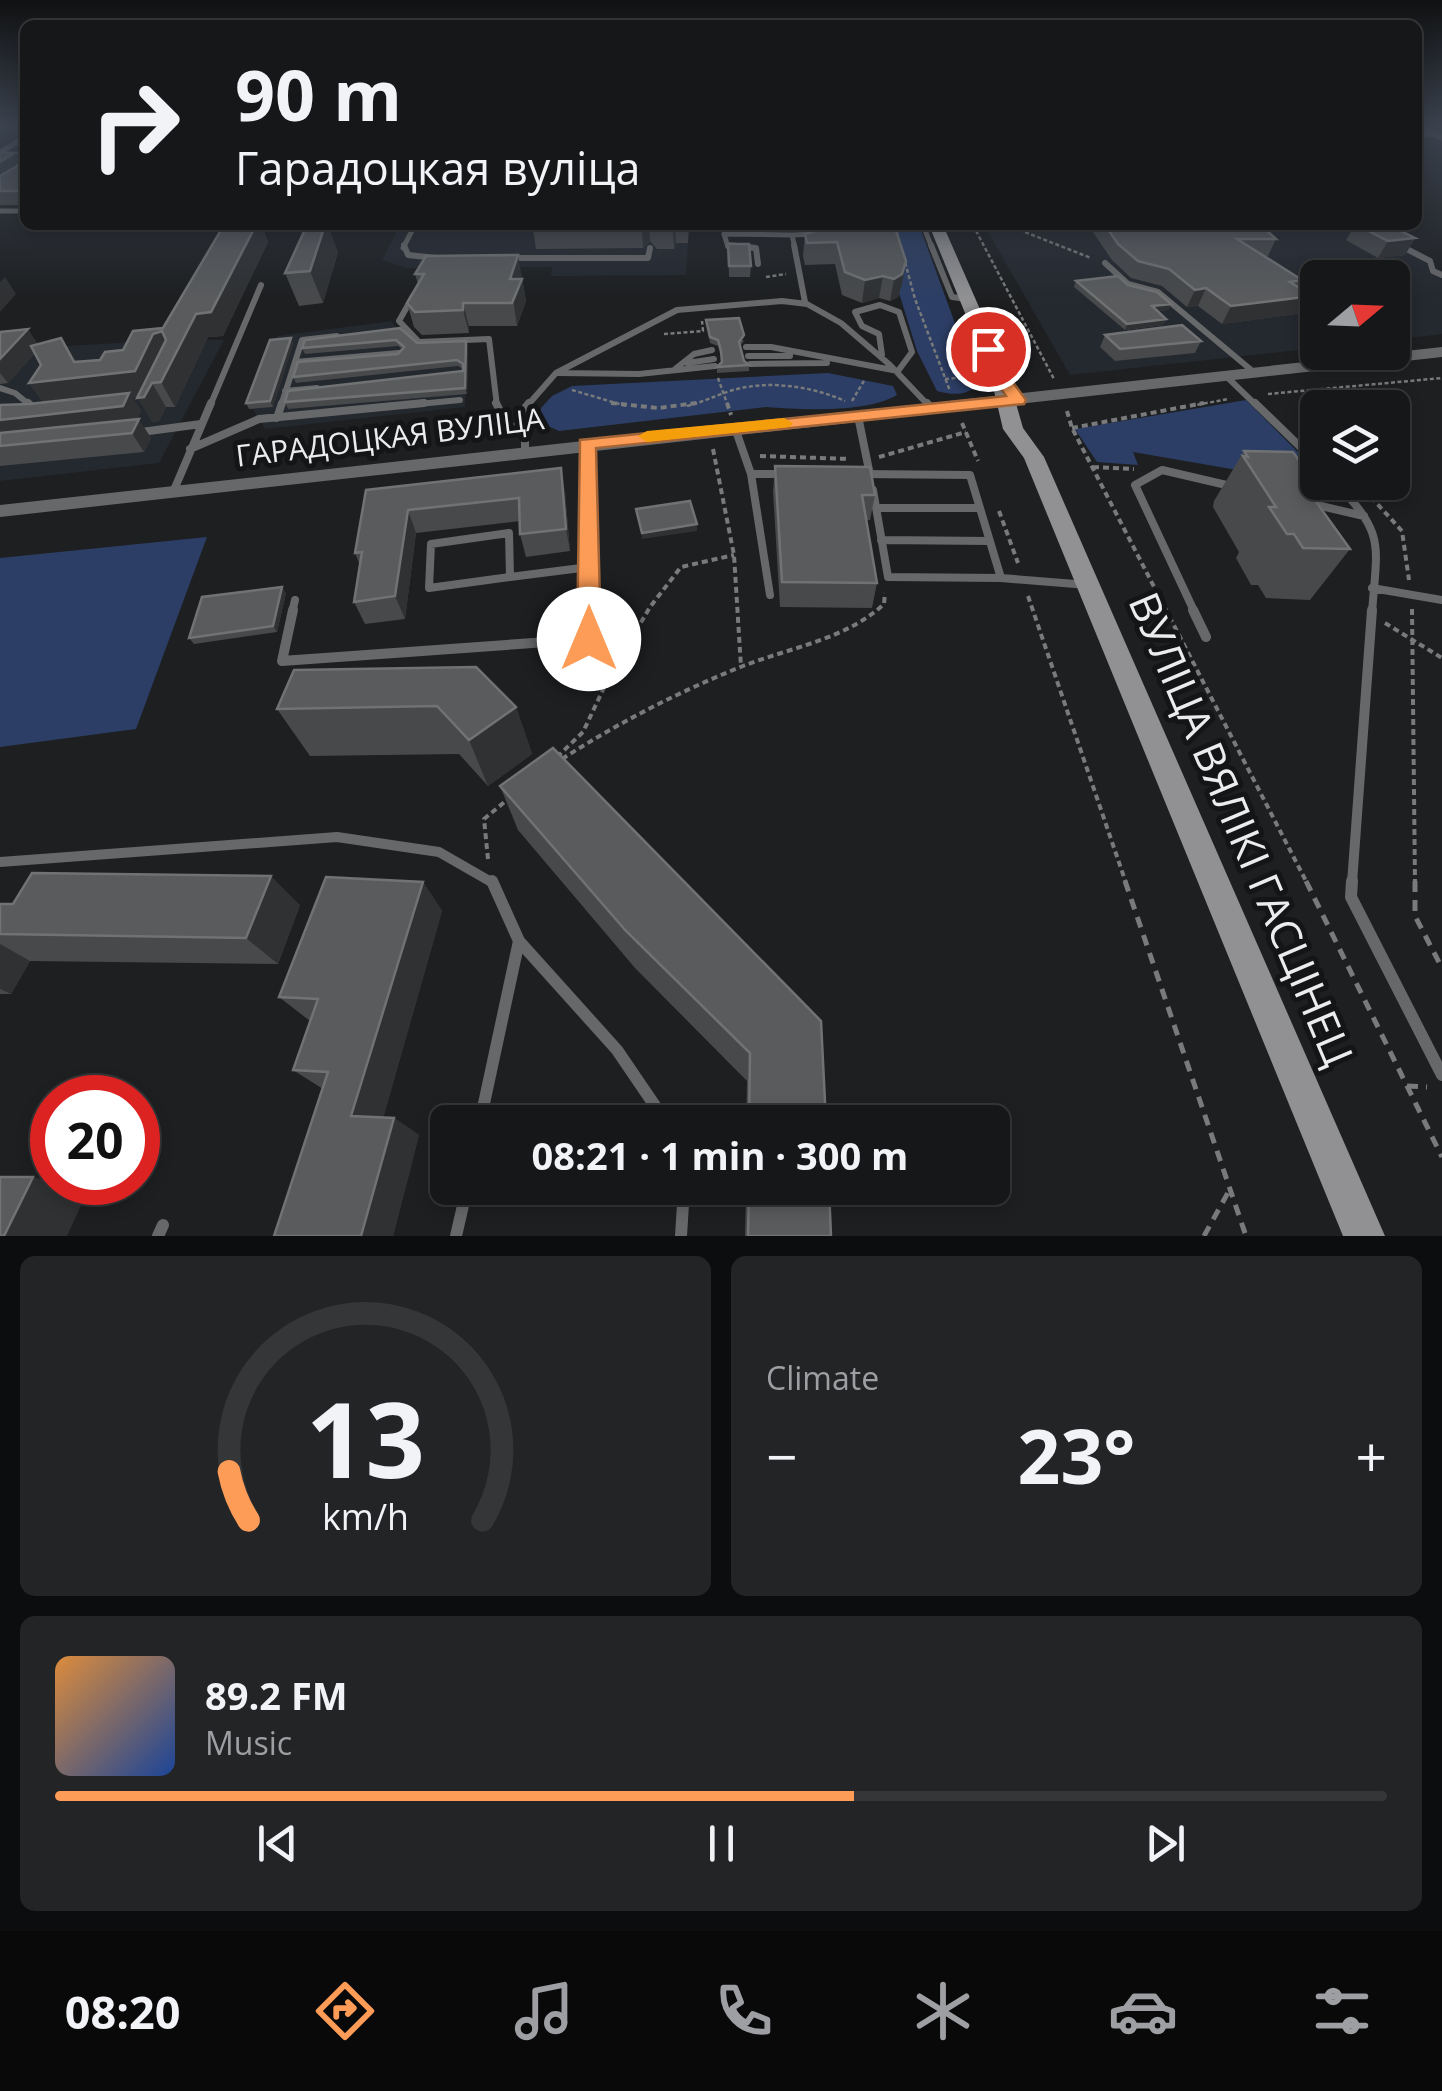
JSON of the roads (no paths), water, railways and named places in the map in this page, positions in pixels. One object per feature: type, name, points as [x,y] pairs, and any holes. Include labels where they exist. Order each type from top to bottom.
[{"type":"main road","name":"ВУЛІЦА ВЯЛІКІ ГАСЦІНЕЦ","points":[[938,230],[995,375],[1010,400],[1013,429],[1034,457],[1364,1236]]},
{"type":"street","name":"ГАРАДОЦКАЯ ВУЛІЦА","points":[[0,510],[586,444],[735,423],[854,410],[955,406],[1010,400],[1058,388],[1256,374],[1442,352]]},
{"type":"lane","points":[[412,230],[404,248],[408,254],[439,258]]},
{"type":"lane","points":[[724,230],[728,248],[756,248],[758,264]]},
{"type":"lane","points":[[926,230],[952,297],[967,299]]},
{"type":"lane","points":[[724,234],[818,234]]},
{"type":"lane","points":[[789,235],[805,302]]},
{"type":"lane","points":[[1389,239],[1430,261],[1434,271],[1442,276]]},
{"type":"lane","points":[[496,258],[648,258],[650,248]]},
{"type":"lane","points":[[1105,262],[1116,278],[1144,291],[1158,292],[1256,374]]},
{"type":"lane","points":[[174,490],[261,285]]},
{"type":"lane","points":[[416,291],[399,321],[419,342],[489,339],[497,408],[507,426],[522,429]]},
{"type":"lane","points":[[525,450],[525,408],[556,373],[676,310],[721,305],[805,302],[882,355],[931,408]]},
{"type":"lane","points":[[882,355],[879,334],[856,320],[855,312],[864,307],[880,305],[899,312],[912,352],[898,371]]},
{"type":"lane","points":[[1183,329],[1200,327]]},
{"type":"lane","points":[[277,418],[302,340],[353,335]]},
{"type":"lane","points":[[744,343],[898,371]]},
{"type":"lane","points":[[295,362],[399,353]]},
{"type":"lane","points":[[684,364],[694,354],[712,357]]},
{"type":"lane","points":[[807,356],[749,360],[854,363]]},
{"type":"lane","points":[[556,373],[671,371],[712,357]]},
{"type":"lane","points":[[671,371],[712,357]]},
{"type":"lane","points":[[1226,376],[1300,446]]},
{"type":"lane","points":[[285,391],[324,387]]},
{"type":"lane","points":[[0,388],[16,393],[42,414],[28,414]]},
{"type":"lane","points":[[190,449],[259,420],[460,400]]},
{"type":"lane","points":[[854,410],[868,460],[888,576],[1001,578],[1089,585]]},
{"type":"lane","points":[[141,430],[147,416]]},
{"type":"lane","points":[[735,423],[751,474],[770,595]]},
{"type":"lane","points":[[130,435],[141,430],[200,424]]},
{"type":"lane","points":[[295,600],[282,662],[589,639],[586,444]]},
{"type":"lane","points":[[1206,637],[1134,484],[1162,470],[1254,491]]},
{"type":"lane","points":[[751,474],[791,474]]},
{"type":"lane","points":[[850,474],[970,475],[1001,578]]},
{"type":"lane","points":[[1290,500],[1364,516]]},
{"type":"lane","points":[[1350,500],[1377,537],[1351,898],[1442,1075]]},
{"type":"lane","points":[[876,508],[980,508]]},
{"type":"lane","points":[[510,578],[508,533],[431,544],[429,588],[510,578],[589,567]]},
{"type":"lane","points":[[881,540],[990,541]]},
{"type":"lane","points":[[1372,588],[1442,600]]},
{"type":"lane","points":[[0,862],[338,837],[439,852],[491,879],[518,941],[580,1004],[655,1105]]},
{"type":"lane","points":[[484,1105],[518,941]]},
{"type":"lane","points":[[456,1236],[463,1205]]},
{"type":"lane","points":[[680,1236],[683,1205]]}]
